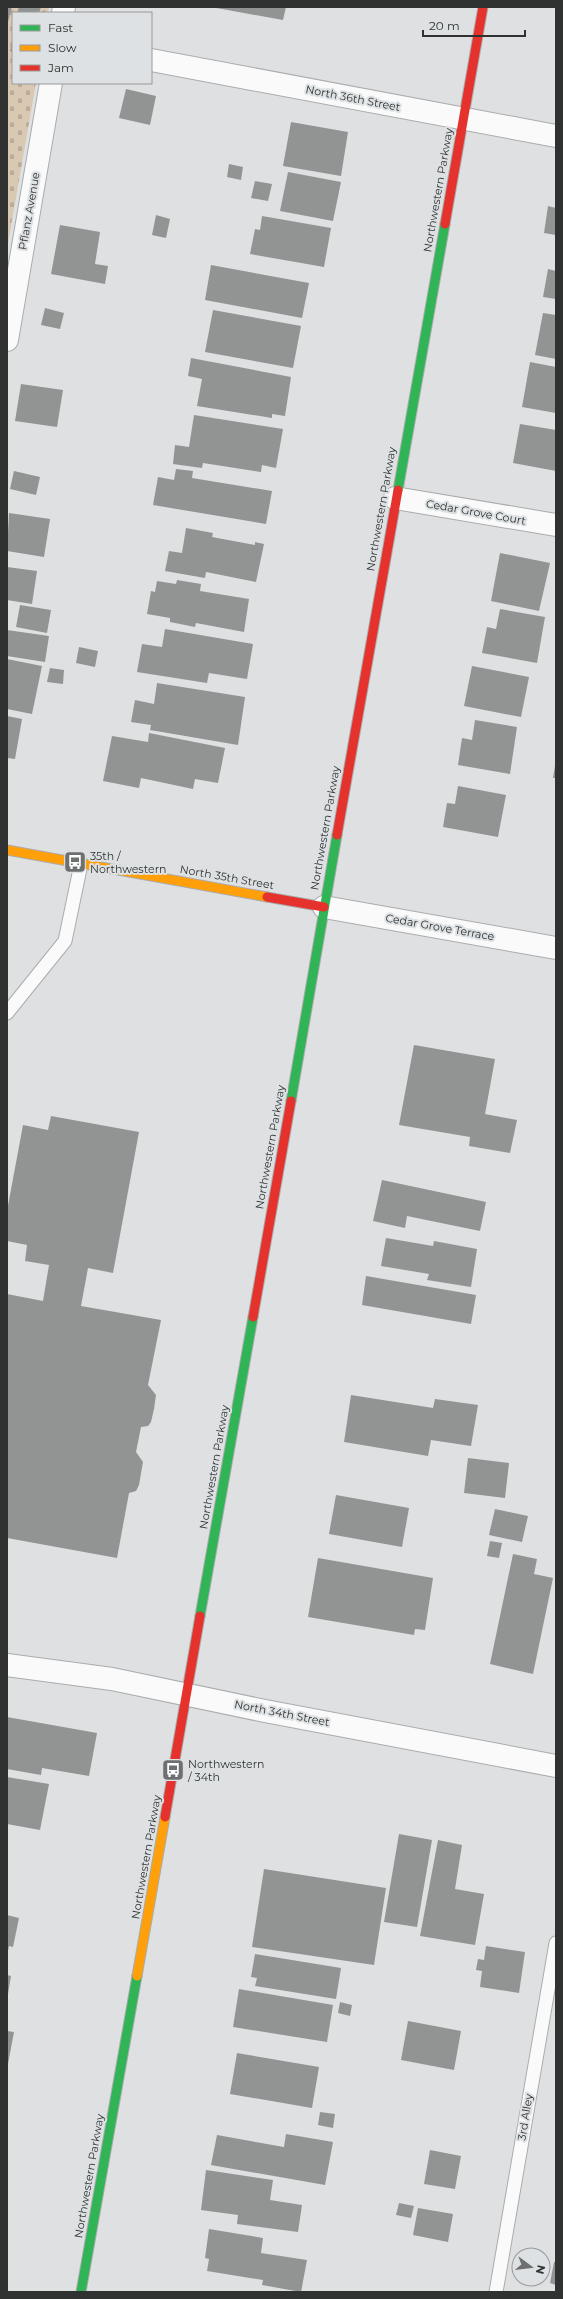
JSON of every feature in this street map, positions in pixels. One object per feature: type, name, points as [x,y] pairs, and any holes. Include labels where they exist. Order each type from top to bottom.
[{"type":"street","name":"Northwestern Parkway","points":[[81,2292],[395,498],[483,7]]},
{"type":"street","name":"North 36th Street","points":[[152,60],[556,136]]},
{"type":"street","name":"Pflanz Avenue","points":[[7,340],[51,84]]},
{"type":"street","name":"Cedar Grove Court","points":[[395,498],[556,526]]},
{"type":"street","name":"North 35th Street","points":[[7,850],[324,907]]},
{"type":"street","name":"Cedar Grove Terrace","points":[[324,907],[556,948]]},
{"type":"street","name":"North 34th Street","points":[[7,1665],[112,1679],[186,1693],[265,1711],[556,1766]]},
{"type":"lane","points":[[7,1013],[65,941],[81,864]]},
{"type":"lane","name":"3rd Alley","points":[[496,2292],[556,1943]]},
{"type":"green space","points":[[7,7],[49,7],[48,12],[12,12],[12,84],[36,84],[7,249]]},
{"type":"building","points":[[7,7],[12,7],[8,22],[7,22]]},
{"type":"building","points":[[19,7],[41,7],[39,12],[17,12]]},
{"type":"building","points":[[211,7],[286,7],[283,20]]},
{"type":"building","points":[[126,89],[156,96],[150,125],[119,118]]},
{"type":"building","points":[[291,122],[348,132],[341,176],[283,166]]},
{"type":"building","points":[[229,164],[243,167],[241,180],[227,177]]},
{"type":"building","points":[[288,172],[341,182],[333,221],[280,211]]},
{"type":"building","points":[[255,181],[272,184],[268,201],[251,198]]},
{"type":"building","points":[[548,206],[556,208],[556,235],[544,233]]},
{"type":"building","points":[[156,215],[170,219],[166,238],[152,235]]},
{"type":"building","points":[[262,216],[331,228],[324,267],[250,254],[255,229],[260,230]]},
{"type":"building","points":[[60,225],[100,232],[95,264],[108,266],[105,284],[51,274]]},
{"type":"building","points":[[211,265],[309,283],[302,318],[205,300]]},
{"type":"building","points":[[548,269],[556,271],[556,299],[543,297]]},
{"type":"building","points":[[45,308],[64,313],[60,329],[41,325]]},
{"type":"building","points":[[213,310],[301,326],[293,368],[205,352]]},
{"type":"building","points":[[543,313],[556,315],[556,359],[535,355]]},
{"type":"building","points":[[191,358],[291,377],[285,416],[272,414],[272,418],[197,406],[202,379],[188,376]]},
{"type":"building","points":[[530,362],[556,367],[556,413],[522,407]]},
{"type":"building","points":[[21,384],[63,390],[57,427],[15,421]]},
{"type":"building","points":[[194,415],[283,429],[276,468],[262,465],[261,472],[203,463],[202,468],[173,464],[175,445],[189,447]]},
{"type":"building","points":[[520,424],[556,430],[556,471],[513,463]]},
{"type":"building","points":[[176,469],[193,471],[192,478],[272,491],[266,524],[153,505],[158,477],[174,480]]},
{"type":"building","points":[[14,471],[40,477],[36,495],[10,489]]},
{"type":"building","points":[[9,513],[50,519],[44,557],[7,551]]},
{"type":"building","points":[[186,528],[213,533],[212,537],[255,545],[255,542],[264,544],[256,582],[206,572],[205,578],[165,571],[169,551],[182,553]]},
{"type":"building","points":[[500,553],[550,563],[539,611],[491,601]]},
{"type":"building","points":[[7,567],[37,571],[32,604],[7,600]]},
{"type":"building","points":[[177,580],[201,584],[200,591],[249,599],[244,632],[196,623],[195,627],[170,622],[170,618],[147,614],[151,591],[155,592],[157,581],[176,584]]},
{"type":"building","points":[[20,605],[51,610],[47,633],[16,627]]},
{"type":"building","points":[[500,609],[545,617],[537,663],[482,653],[487,627],[496,629]]},
{"type":"building","points":[[165,629],[253,644],[247,679],[209,673],[207,683],[137,672],[142,644],[162,647]]},
{"type":"building","points":[[7,630],[49,636],[45,662],[7,656]]},
{"type":"building","points":[[79,647],[98,651],[95,667],[76,663]]},
{"type":"building","points":[[7,659],[42,666],[32,714],[7,709]]},
{"type":"building","points":[[472,666],[529,677],[521,717],[464,706]]},
{"type":"building","points":[[50,668],[64,670],[63,684],[47,682]]},
{"type":"building","points":[[157,683],[245,697],[238,745],[150,730],[151,725],[131,722],[135,700],[154,704]]},
{"type":"building","points":[[7,716],[22,719],[15,759],[7,758]]},
{"type":"building","points":[[475,720],[517,727],[510,774],[458,765],[462,738],[472,740]]},
{"type":"building","points":[[149,733],[225,748],[218,783],[195,779],[193,789],[141,778],[139,788],[103,781],[112,736],[148,742]]},
{"type":"building","points":[[555,766],[556,778],[553,778]]},
{"type":"building","points":[[458,786],[506,795],[498,837],[443,827],[447,803],[455,804]]},
{"type":"building","points":[[414,1045],[495,1059],[485,1114],[517,1120],[510,1153],[469,1146],[470,1137],[399,1125]]},
{"type":"building","points":[[51,1116],[139,1132],[113,1273],[88,1268],[81,1306],[161,1320],[148,1385],[156,1395],[154,1409],[151,1422],[148,1426],[141,1427],[136,1452],[143,1462],[139,1485],[136,1491],[129,1493],[117,1558],[7,1538],[7,1294],[43,1301],[49,1265],[25,1261],[27,1245],[7,1241],[7,1211],[23,1125],[48,1130]]},
{"type":"building","points":[[382,1180],[486,1202],[480,1231],[407,1216],[405,1228],[373,1221]]},
{"type":"building","points":[[386,1238],[433,1246],[434,1241],[477,1249],[471,1287],[427,1280],[429,1274],[381,1266]]},
{"type":"building","points":[[366,1276],[476,1295],[471,1324],[362,1305]]},
{"type":"building","points":[[351,1395],[433,1408],[435,1399],[478,1405],[471,1446],[431,1440],[428,1456],[344,1442]]},
{"type":"building","points":[[468,1458],[509,1463],[505,1498],[464,1493]]},
{"type":"building","points":[[336,1495],[409,1508],[402,1547],[329,1534]]},
{"type":"building","points":[[495,1509],[528,1516],[522,1542],[489,1535]]},
{"type":"building","points":[[490,1541],[502,1543],[499,1558],[487,1556]]},
{"type":"building","points":[[513,1554],[537,1559],[534,1574],[553,1578],[533,1674],[490,1664]]},
{"type":"building","points":[[318,1558],[433,1578],[425,1630],[415,1629],[414,1635],[308,1617]]},
{"type":"building","points":[[7,1717],[97,1733],[89,1776],[42,1768],[41,1775],[7,1769]]},
{"type":"building","points":[[7,1777],[49,1784],[40,1830],[7,1824]]},
{"type":"building","points":[[399,1834],[432,1840],[417,1927],[384,1922]]},
{"type":"building","points":[[438,1840],[462,1845],[455,1889],[484,1894],[475,1945],[420,1936]]},
{"type":"building","points":[[264,1869],[386,1888],[374,1965],[252,1947]]},
{"type":"building","points":[[7,1915],[19,1918],[13,1947],[9,1946],[8,1951]]},
{"type":"building","points":[[486,1946],[525,1952],[519,1993],[480,1987],[482,1971],[476,1970],[478,1959],[484,1960]]},
{"type":"building","points":[[255,1954],[341,1968],[336,1999],[255,1986],[257,1978],[251,1977]]},
{"type":"building","points":[[7,1975],[11,1976],[8,1994],[7,1994]]},
{"type":"building","points":[[239,1989],[333,2005],[327,2042],[233,2027]]},
{"type":"building","points":[[340,2002],[352,2005],[350,2016],[338,2013]]},
{"type":"building","points":[[408,2021],[461,2031],[454,2070],[401,2060]]},
{"type":"building","points":[[7,2031],[14,2032],[8,2064],[7,2063]]},
{"type":"building","points":[[237,2053],[319,2067],[312,2108],[230,2094]]},
{"type":"building","points":[[320,2112],[335,2114],[333,2128],[318,2125]]},
{"type":"building","points":[[286,2134],[333,2142],[325,2185],[211,2165],[217,2135],[284,2147]]},
{"type":"building","points":[[430,2150],[461,2156],[455,2189],[424,2184]]},
{"type":"building","points":[[206,2170],[273,2180],[270,2200],[302,2205],[298,2232],[237,2224],[238,2215],[201,2210]]},
{"type":"building","points":[[399,2203],[414,2206],[411,2218],[396,2215]]},
{"type":"building","points":[[418,2208],[453,2214],[448,2242],[413,2235]]},
{"type":"building","points":[[209,2229],[263,2238],[261,2253],[307,2260],[301,2292],[262,2285],[263,2280],[207,2271],[209,2259],[205,2258]]},
{"type":"building","points":[[554,2262],[556,2262],[556,2285],[551,2283]]},
{"type":"traffic: fast","points":[[398,490],[445,224]]},
{"type":"traffic: fast","points":[[291,1101],[337,835]]},
{"type":"traffic: fast","points":[[200,1616],[253,1317]]},
{"type":"traffic: fast","points":[[81,2292],[137,1976]]},
{"type":"traffic: slow","points":[[7,850],[267,897]]},
{"type":"traffic: slow","points":[[137,1976],[165,1817]]},
{"type":"traffic: jam","points":[[445,224],[483,7]]},
{"type":"traffic: jam","points":[[337,835],[398,490]]},
{"type":"traffic: jam","points":[[267,897],[324,907]]},
{"type":"traffic: jam","points":[[253,1317],[291,1101]]},
{"type":"traffic: jam","points":[[165,1817],[200,1616]]},
{"type":"place","name":"35th / Northwestern","points":[[75,862]]},
{"type":"place","name":"Northwestern / 34th","points":[[173,1770]]}]
